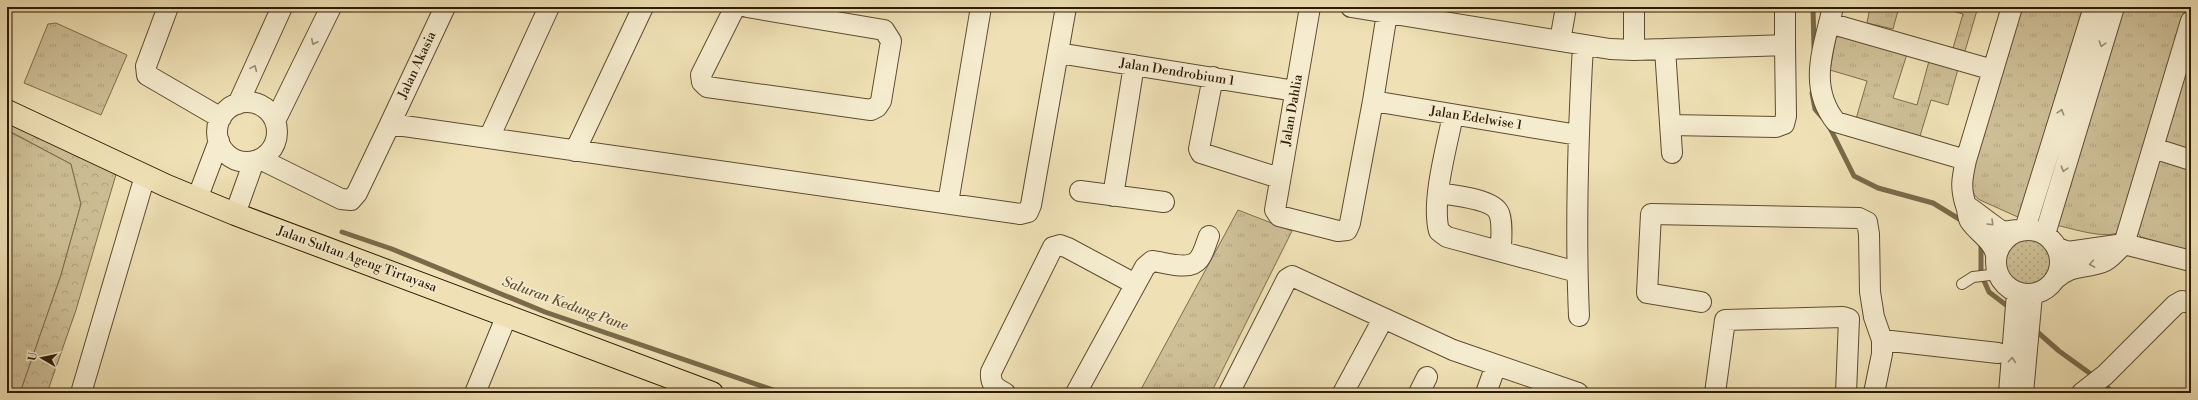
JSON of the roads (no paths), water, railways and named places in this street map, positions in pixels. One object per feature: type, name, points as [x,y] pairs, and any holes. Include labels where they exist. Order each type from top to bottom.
[{"type":"main road","name":"Jalan Sultan Ageng Tirtayasa","points":[[7,111],[145,176],[198,193],[237,210],[620,360],[712,393]]},
{"type":"street","points":[[168,7],[146,66],[147,75],[221,118]]},
{"type":"street","points":[[238,104],[282,7]]},
{"type":"street","points":[[275,121],[331,7]]},
{"type":"street","name":"Jalan Akasia","points":[[257,160],[341,199],[351,200],[357,193],[445,7]]},
{"type":"street","points":[[489,138],[550,7]]},
{"type":"street","points":[[575,151],[643,7]]},
{"type":"street","points":[[735,7],[701,75],[702,82],[707,87],[871,110],[877,107],[881,101],[891,41],[884,30],[747,7]]},
{"type":"street","points":[[948,203],[981,7]]},
{"type":"street","points":[[390,124],[1020,214],[1028,212],[1031,205],[1066,7]]},
{"type":"street","name":"Jalan Dahlia","points":[[1310,7],[1279,178],[1276,214],[1338,231],[1347,230],[1350,223],[1373,101]]},
{"type":"street","points":[[1351,7],[1387,9],[1610,49],[1634,50],[1785,45]]},
{"type":"street","points":[[1560,41],[1566,7]]},
{"type":"street","points":[[1634,7],[1634,50]]},
{"type":"street","points":[[1670,125],[1776,127],[1784,124],[1786,116],[1784,7]]},
{"type":"street","points":[[2012,7],[1966,160],[1961,185],[1962,197],[1967,206],[1969,219],[1994,247],[1993,268],[2007,287],[2024,302]]},
{"type":"street","points":[[1993,268],[2000,244],[2008,236],[2022,230],[2094,7]]},
{"type":"street","points":[[2054,280],[2059,271],[2060,260],[2051,241],[2114,7]]},
{"type":"street","points":[[1373,101],[1387,9]]},
{"type":"street","points":[[1966,160],[1836,122],[1826,111],[1820,91],[1819,70],[1831,15],[1993,70]]},
{"type":"street","points":[[2024,302],[2047,288],[2064,271],[2104,262],[2124,244],[2153,148],[2185,62],[2191,21]]},
{"type":"street","points":[[1579,316],[1577,272],[1578,135],[1583,45]]},
{"type":"street","points":[[1665,49],[1672,153]]},
{"type":"street","name":"Jalan Dendrobium 1","points":[[1058,53],[1295,91]]},
{"type":"street","points":[[1113,196],[1134,65]]},
{"type":"street","points":[[1213,77],[1199,149],[1201,153],[1279,178]]},
{"type":"street","name":"Jalan Edelwise 1","points":[[1373,101],[1578,135]]},
{"type":"street","points":[[248,102],[260,105],[269,111],[275,121],[277,132],[275,143],[269,152],[257,160],[243,162],[233,158],[224,151],[219,141],[218,130],[221,118],[228,110],[238,104],[248,102]]},
{"type":"street","points":[[1453,115],[1438,193],[1435,219],[1439,231],[1447,237],[1501,250],[1577,272]]},
{"type":"street","points":[[198,193],[219,141]]},
{"type":"street","points":[[2153,148],[2191,160]]},
{"type":"street","points":[[237,210],[247,180],[257,160]]},
{"type":"street","points":[[81,393],[145,176]]},
{"type":"street","points":[[1080,191],[1164,202]]},
{"type":"street","points":[[1438,193],[1484,202],[1495,206],[1500,214],[1501,250]]},
{"type":"street","points":[[1967,206],[1978,212],[1996,229],[2003,231],[2030,229],[2068,252],[2124,244],[2191,261]]},
{"type":"street","points":[[1701,302],[1647,293],[1651,214],[1859,218],[1867,222],[1869,234],[1870,292],[1874,317],[1882,340],[1882,354],[1874,393]]},
{"type":"street","points":[[1076,393],[1145,267],[1152,261],[1186,266],[1193,264],[1199,260],[1209,236]]},
{"type":"street","points":[[1005,393],[995,388],[991,380],[991,372],[1053,247],[1060,245],[1068,248],[1135,284]]},
{"type":"street","points":[[1229,393],[1286,279],[1292,276],[1452,350],[1578,393]]},
{"type":"street","points":[[2009,393],[2021,329],[2024,302]]},
{"type":"street","points":[[2094,384],[2175,305],[2182,302],[2191,303]]},
{"type":"street","points":[[475,393],[507,315]]},
{"type":"street","points":[[1715,393],[1726,320],[1843,317],[1848,319],[1846,393]]},
{"type":"street","points":[[1343,393],[1383,319]]},
{"type":"street","points":[[2021,329],[2023,393]]},
{"type":"street","points":[[1882,340],[1998,353]]},
{"type":"street","points":[[1486,393],[1496,365]]},
{"type":"lane","points":[[1962,284],[1993,268]]},
{"type":"waterway","points":[[1813,7],[1814,48]]},
{"type":"waterway","points":[[1812,93],[1815,109],[1822,117]]},
{"type":"waterway","points":[[1829,126],[1854,176],[1878,188],[1933,203],[1964,222]]},
{"type":"waterway","name":"Saluran Kedung Pane","points":[[342,232],[392,249],[545,312],[782,393]]},
{"type":"waterway","points":[[1981,242],[1981,274],[1989,292],[2010,308]]},
{"type":"waterway","points":[[2034,329],[2059,351],[2095,377]]},
{"type":"waterway","points":[[2102,382],[2113,393]]}]
